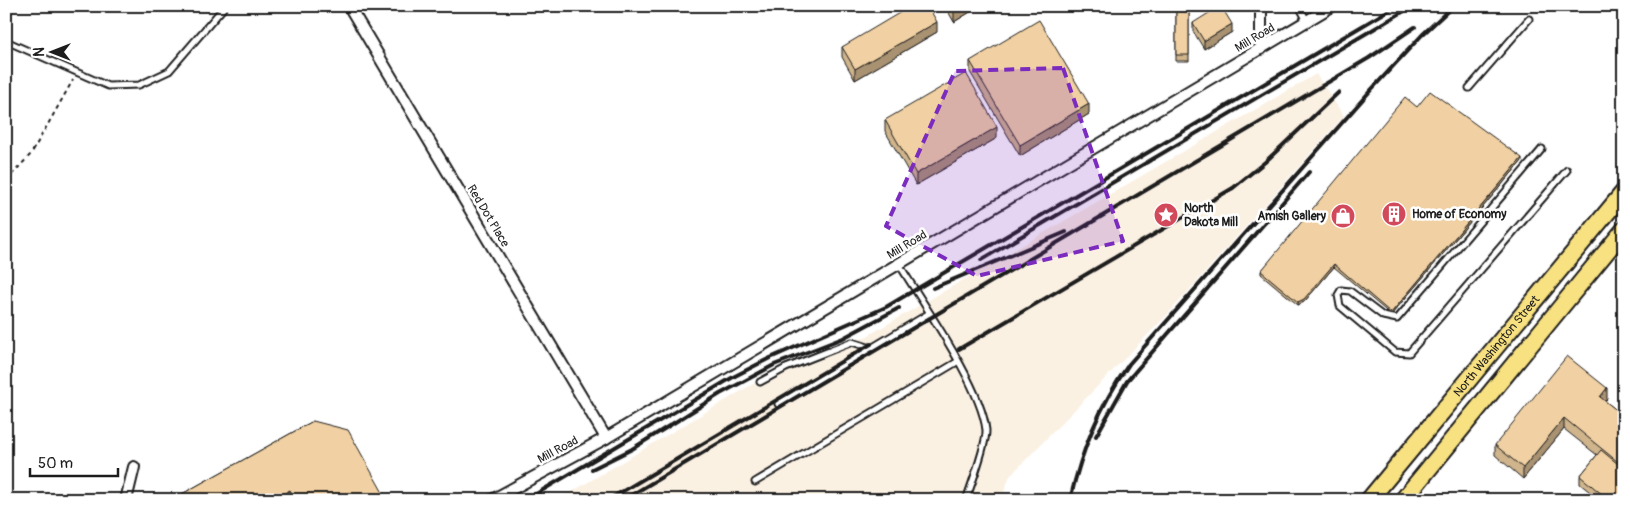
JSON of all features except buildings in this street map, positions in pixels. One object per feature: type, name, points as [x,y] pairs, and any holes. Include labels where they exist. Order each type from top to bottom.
[{"type":"main road","name":"North Washington Street","points":[[1369,500],[1624,192]]},
{"type":"main road","points":[[1611,208],[1623,231]]},
{"type":"main road","name":"North Washington Street","points":[[1403,500],[1623,231]]},
{"type":"main road","points":[[1522,314],[1542,332]]},
{"type":"main road","points":[[1464,385],[1484,402]]},
{"type":"main road","points":[[1398,465],[1418,481]]},
{"type":"street","name":"Red Dot Place","points":[[349,6],[606,438]]},
{"type":"street","points":[[1261,6],[1261,49]]},
{"type":"street","name":"Mill Road","points":[[492,500],[606,438],[1332,6]]},
{"type":"street","points":[[126,500],[134,467]]},
{"type":"lane","points":[[6,42],[108,86],[139,84],[169,71],[225,6]]},
{"type":"lane","points":[[1299,6],[1307,21]]},
{"type":"lane","points":[[1469,88],[1529,19]]},
{"type":"lane","points":[[1542,149],[1397,319],[1383,316],[1350,291],[1342,290],[1338,295],[1340,306],[1395,352],[1409,354],[1567,170]]},
{"type":"lane","points":[[899,264],[957,362],[978,403],[986,431],[966,500]]},
{"type":"lane","points":[[778,404],[928,314]]},
{"type":"lane","points":[[760,382],[786,368],[852,342],[871,348]]},
{"type":"lane","points":[[755,482],[957,362]]},
{"type":"path","points":[[6,181],[31,154],[76,74]]},
{"type":"highlighted area","points":[[1063,68],[1123,241],[977,276],[886,226],[955,71]]},
{"type":"shaded area","name":"North Dakota Mill","points":[[1316,74],[1344,116],[1169,313],[1010,476],[1001,500],[558,500],[758,381],[867,336]]},
{"type":"railway","points":[[526,500],[735,376],[768,359],[886,307],[1396,6]]},
{"type":"railway","points":[[1070,500],[1080,463],[1100,412],[1129,364],[1371,90],[1422,35],[1453,6]]},
{"type":"railway","points":[[981,260],[1406,10]]},
{"type":"railway","points":[[623,500],[1369,58],[1415,27]]},
{"type":"railway","points":[[959,349],[1233,188],[1265,162],[1339,92]]},
{"type":"railway","points":[[1096,436],[1127,381],[1309,172]]},
{"type":"railway","points":[[933,288],[1066,232]]},
{"type":"railway","points":[[592,469],[632,449],[720,394],[774,365],[843,338],[899,308]]},
{"type":"railway","points":[[608,500],[871,344]]},
{"type":"place","name":"Home of Economy","points":[[1394,214]]},
{"type":"place","name":"North Dakota Mill","points":[[1166,215]]},
{"type":"place","name":"Amish Gallery","points":[[1343,216]]}]
